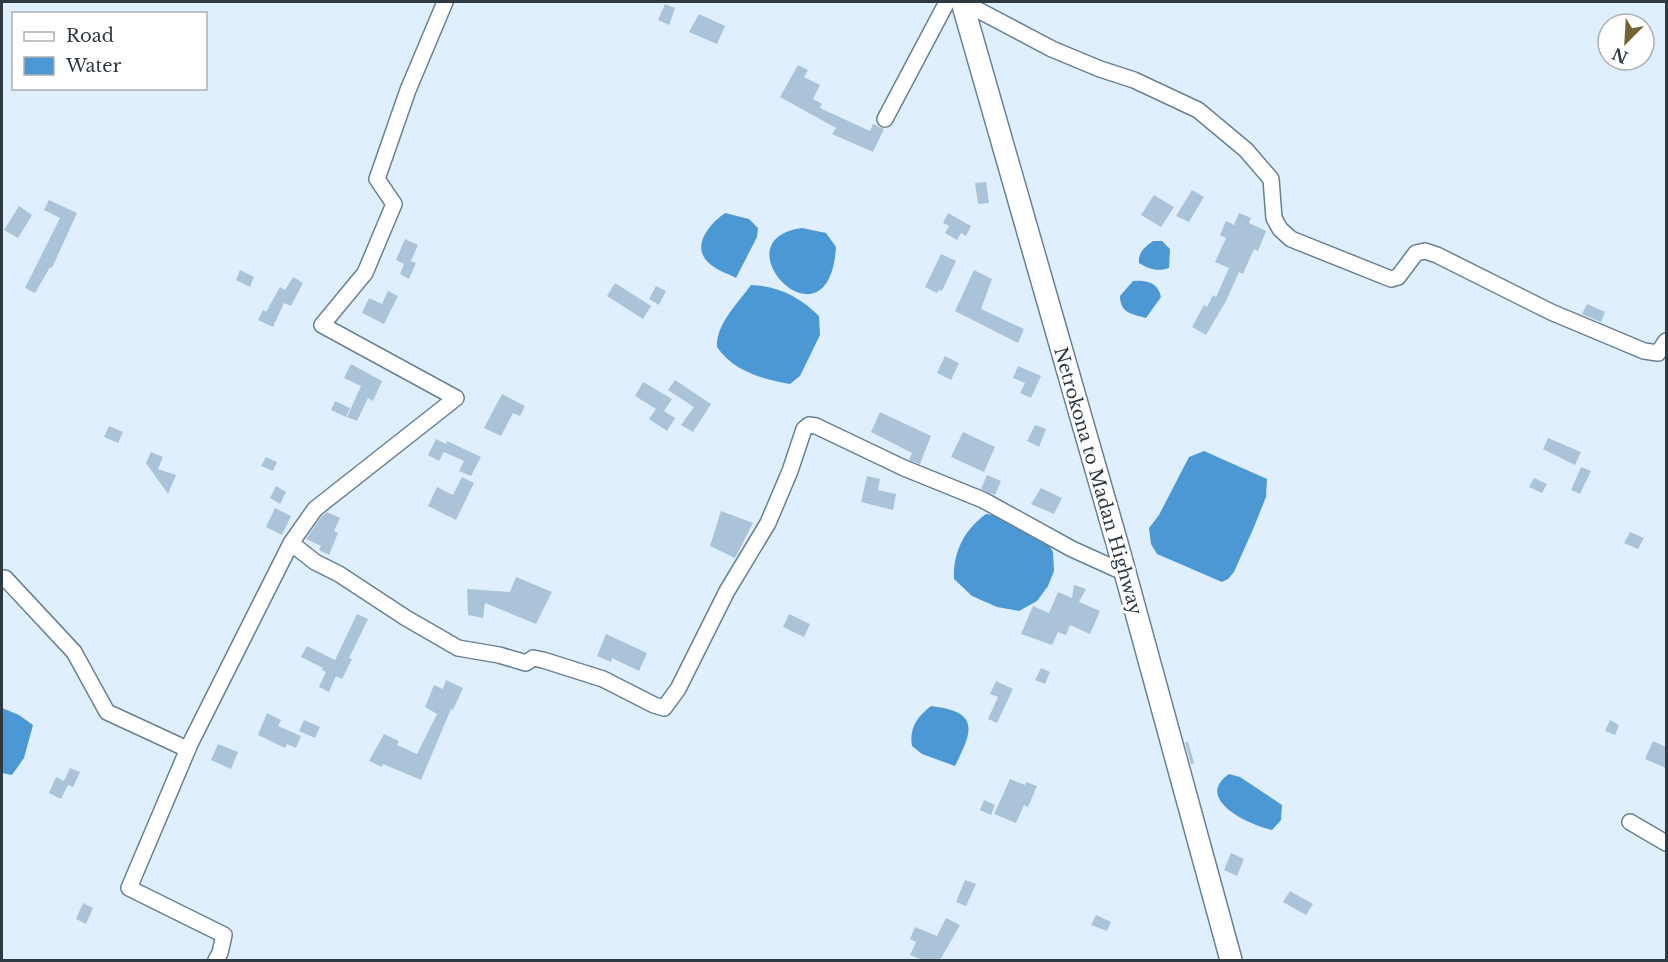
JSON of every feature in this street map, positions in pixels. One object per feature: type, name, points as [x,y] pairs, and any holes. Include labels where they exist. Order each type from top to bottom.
[{"type":"main road","name":"Netrokona to Madan Highway","points":[[962,2],[1125,573],[1231,960]]},
{"type":"street","points":[[216,960],[224,935],[129,888],[187,749],[291,543],[315,509],[456,398],[322,325],[365,273],[394,204],[377,179],[408,90],[445,2]]},
{"type":"street","points":[[885,119],[947,2]]},
{"type":"street","points":[[962,2],[1052,49],[1134,80],[1198,110],[1246,150],[1271,179],[1274,218],[1280,229],[1291,239],[1391,279],[1398,277],[1416,253],[1425,251],[1551,312],[1644,351],[1658,353],[1666,341]]},
{"type":"street","points":[[291,543],[315,562],[339,574],[406,618],[458,648],[526,663],[534,658],[543,660],[603,679],[664,708],[678,689],[727,591],[768,523],[790,471],[804,429],[809,424],[904,468],[982,500],[1072,549],[1125,573]]},
{"type":"street","points":[[5,578],[74,652],[107,712],[187,749]]},
{"type":"street","points":[[1630,822],[1666,843]]},
{"type":"water","points":[[725,213],[749,219],[758,228],[757,237],[736,278],[714,267],[702,253],[701,246],[707,231]]},
{"type":"water","points":[[802,228],[826,233],[836,247],[829,279],[816,293],[799,293],[784,284],[773,269],[770,252],[778,237]]},
{"type":"water","points":[[1153,241],[1162,241],[1170,249],[1169,268],[1153,269],[1139,263],[1141,253]]},
{"type":"water","points":[[1133,281],[1151,283],[1157,288],[1161,297],[1146,318],[1128,312],[1122,306],[1120,296]]},
{"type":"water","points":[[751,285],[788,294],[804,303],[819,316],[820,335],[800,376],[790,384],[760,377],[740,368],[724,356],[717,347],[724,322]]},
{"type":"water","points":[[1204,451],[1267,479],[1266,497],[1254,527],[1234,572],[1222,582],[1157,554],[1151,544],[1149,528],[1159,515],[1189,457]]},
{"type":"water","points":[[986,514],[1001,516],[1046,540],[1053,552],[1054,571],[1048,586],[1037,601],[1019,611],[997,607],[972,596],[954,579],[955,560],[961,542],[978,520]]},
{"type":"water","points":[[931,706],[958,713],[965,718],[968,725],[966,742],[955,766],[922,754],[912,746],[915,723]]},
{"type":"water","points":[[2,708],[19,715],[33,725],[24,758],[12,775],[2,773]]},
{"type":"water","points":[[1229,774],[1240,777],[1282,805],[1281,820],[1272,830],[1239,817],[1228,810],[1221,801],[1217,793],[1220,783]]},
{"type":"building","points":[[665,4],[675,8],[669,25],[658,20]]},
{"type":"building","points":[[699,14],[725,26],[717,44],[689,32]]},
{"type":"building","points":[[798,65],[808,70],[804,77],[820,85],[813,99],[822,104],[820,108],[870,131],[873,124],[884,129],[873,152],[832,134],[836,128],[780,97]]},
{"type":"building","points":[[986,182],[989,203],[978,204],[975,183]]},
{"type":"building","points":[[1192,190],[1204,197],[1189,222],[1176,216]]},
{"type":"building","points":[[1154,195],[1174,207],[1161,227],[1141,215]]},
{"type":"building","points":[[49,200],[77,213],[52,268],[50,267],[35,293],[25,288],[60,218],[44,210]]},
{"type":"building","points":[[19,206],[32,215],[18,238],[4,230]]},
{"type":"building","points":[[948,213],[971,226],[966,236],[961,233],[957,240],[945,233],[949,226],[943,223]]},
{"type":"building","points":[[1239,213],[1251,218],[1249,223],[1266,231],[1258,251],[1254,249],[1243,274],[1239,272],[1226,301],[1206,335],[1192,327],[1204,305],[1207,307],[1213,295],[1216,297],[1229,268],[1215,262],[1226,238],[1220,235],[1226,221],[1234,225]]},
{"type":"building","points":[[405,239],[418,245],[411,261],[416,263],[409,279],[400,274],[404,264],[396,260]]},
{"type":"building","points":[[941,254],[956,261],[942,291],[939,290],[937,293],[925,287]]},
{"type":"building","points":[[240,270],[254,277],[250,287],[236,280]]},
{"type":"building","points":[[974,270],[992,279],[981,309],[1024,329],[1018,343],[955,311]]},
{"type":"building","points":[[293,277],[303,283],[291,306],[284,303],[273,327],[258,320],[263,310],[266,312],[280,287],[285,290]]},
{"type":"building","points":[[615,283],[651,306],[643,319],[607,296]]},
{"type":"building","points":[[656,286],[666,291],[659,305],[649,299]]},
{"type":"building","points":[[388,291],[398,296],[384,324],[362,313],[369,298],[382,304]]},
{"type":"building","points":[[1587,304],[1605,312],[1601,322],[1582,314]]},
{"type":"building","points":[[945,356],[959,363],[951,380],[937,373]]},
{"type":"building","points":[[351,364],[382,381],[373,401],[368,398],[357,421],[347,417],[361,386],[344,378]]},
{"type":"building","points":[[1018,366],[1041,376],[1031,398],[1020,393],[1025,383],[1013,378]]},
{"type":"building","points":[[675,380],[711,404],[693,432],[681,425],[694,407],[668,390]]},
{"type":"building","points":[[643,382],[672,399],[664,411],[675,418],[667,431],[649,419],[656,409],[635,396]]},
{"type":"building","points":[[502,394],[525,406],[520,416],[513,413],[501,436],[484,428]]},
{"type":"building","points":[[335,401],[350,408],[346,417],[331,410]]},
{"type":"building","points":[[880,412],[931,436],[920,464],[909,460],[912,453],[871,432]]},
{"type":"building","points":[[1035,425],[1046,429],[1039,447],[1027,441]]},
{"type":"building","points":[[109,426],[123,432],[118,443],[104,437]]},
{"type":"building","points":[[963,432],[995,447],[984,472],[951,457]]},
{"type":"building","points":[[1548,438],[1581,452],[1575,465],[1543,449]]},
{"type":"building","points":[[436,439],[446,444],[447,441],[481,457],[471,476],[459,471],[464,461],[444,452],[439,461],[428,455]]},
{"type":"building","points":[[151,452],[163,457],[158,469],[176,475],[168,494],[146,463]]},
{"type":"building","points":[[266,457],[277,462],[273,471],[261,466]]},
{"type":"building","points":[[1581,467],[1591,471],[1580,494],[1571,490]]},
{"type":"building","points":[[987,475],[1001,481],[995,495],[981,489]]},
{"type":"building","points":[[867,476],[880,479],[878,490],[896,494],[893,510],[861,502]]},
{"type":"building","points":[[462,477],[474,483],[456,520],[428,506],[437,487],[453,495]]},
{"type":"building","points":[[1534,478],[1547,484],[1542,493],[1529,487]]},
{"type":"building","points":[[276,486],[286,492],[280,504],[270,498]]},
{"type":"building","points":[[1041,488],[1062,498],[1054,514],[1031,504]]},
{"type":"building","points":[[275,508],[291,516],[282,535],[266,527]]},
{"type":"building","points":[[721,511],[753,523],[735,558],[710,546]]},
{"type":"building","points":[[327,512],[340,518],[334,531],[338,533],[329,555],[319,550],[321,546],[306,539]]},
{"type":"building","points":[[1630,532],[1644,538],[1638,549],[1624,543]]},
{"type":"building","points":[[516,577],[552,592],[536,624],[485,603],[483,618],[468,615],[467,589],[510,592]]},
{"type":"building","points":[[1074,585],[1086,589],[1079,602],[1100,611],[1090,634],[1070,625],[1066,635],[1058,632],[1052,645],[1021,634],[1033,606],[1049,613],[1058,592],[1072,598]]},
{"type":"building","points":[[357,614],[368,619],[349,658],[352,659],[342,679],[336,676],[329,692],[319,687],[326,672],[322,670],[323,668],[301,657],[307,646],[335,660]]},
{"type":"building","points":[[789,614],[810,624],[804,637],[783,627]]},
{"type":"building","points":[[606,634],[647,653],[639,671],[612,658],[611,662],[597,656]]},
{"type":"building","points":[[1041,668],[1050,672],[1045,684],[1035,680]]},
{"type":"building","points":[[446,680],[463,688],[453,710],[451,709],[421,780],[383,764],[382,767],[369,761],[384,734],[399,741],[397,745],[417,754],[437,714],[425,707],[434,685],[443,689]]},
{"type":"building","points":[[996,681],[1013,689],[997,723],[988,719],[998,697],[990,694]]},
{"type":"building","points":[[267,713],[281,720],[278,726],[301,736],[296,748],[287,744],[285,748],[258,735]]},
{"type":"building","points":[[304,720],[320,727],[315,738],[299,731]]},
{"type":"building","points":[[1610,720],[1619,725],[1615,735],[1605,731]]},
{"type":"building","points":[[1653,741],[1666,747],[1666,768],[1645,759]]},
{"type":"building","points":[[1185,742],[1188,742],[1194,763],[1191,764]]},
{"type":"building","points":[[218,744],[238,752],[231,769],[211,760]]},
{"type":"building","points":[[70,768],[80,772],[73,787],[68,785],[61,799],[49,793],[56,777],[64,781]]},
{"type":"building","points":[[1010,779],[1025,785],[1026,782],[1037,786],[1028,807],[1024,805],[1016,823],[994,814]]},
{"type":"building","points":[[984,800],[995,805],[991,815],[980,810]]},
{"type":"building","points":[[1231,853],[1244,859],[1237,876],[1224,870]]},
{"type":"building","points":[[965,880],[976,884],[966,906],[956,902]]},
{"type":"building","points":[[1290,891],[1313,904],[1306,915],[1283,902]]},
{"type":"building","points":[[83,903],[93,908],[86,924],[76,919]]},
{"type":"building","points":[[1096,915],[1111,922],[1107,931],[1091,925]]},
{"type":"building","points":[[946,918],[960,925],[940,960],[923,960],[910,955],[916,942],[910,939],[915,927],[937,936]]}]
